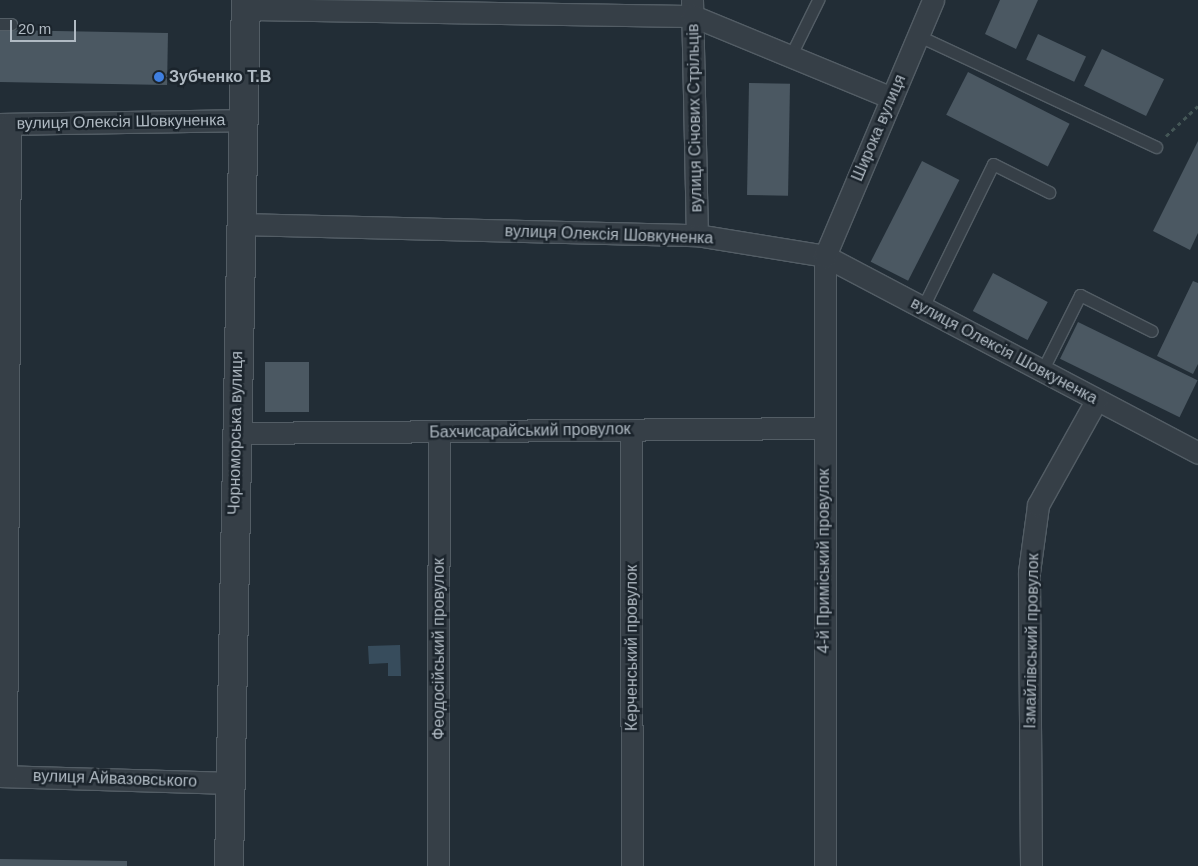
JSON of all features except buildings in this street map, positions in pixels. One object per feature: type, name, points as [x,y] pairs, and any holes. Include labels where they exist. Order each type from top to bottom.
[{"type":"street","name":"Широка вулиця","points":[[825,256],[933,0]]},
{"type":"street","points":[[246,5],[693,8],[790,56],[892,98]]},
{"type":"street","name":"Чорноморська вулиця","points":[[229,866],[240,224],[246,5]]},
{"type":"street","name":"вулиця Січових Стрільців","points":[[693,8],[697,235]]},
{"type":"street","name":"вулиця Олексія Шовкуненка","points":[[5,124],[243,120]]},
{"type":"street","points":[[3,776],[5,124]]},
{"type":"street","name":"вулиця Олексія Шовкуненка","points":[[240,224],[697,235],[825,256],[1042,370],[1096,401],[1198,453]]},
{"type":"street","name":"4-й Приміський провулок","points":[[825,256],[825,866]]},
{"type":"street","name":"Ізмайлівський провулок","points":[[1031,866],[1029,572],[1038,505],[1096,401]]},
{"type":"street","name":"Бахчисарайський провулок","points":[[236,433],[439,433],[824,428]]},
{"type":"street","name":"Керченський провулок","points":[[631,430],[632,866]]},
{"type":"street","name":"Феодосійський провулок","points":[[438,866],[439,433]]},
{"type":"street","name":"вулиця Айвазовського","points":[[3,776],[230,783]]},
{"type":"lane","points":[[790,56],[818,0]]},
{"type":"lane","points":[[917,35],[1156,147]]},
{"type":"lane","points":[[923,308],[993,164],[1049,192]]},
{"type":"lane","points":[[1042,370],[1080,295],[1152,331]]},
{"type":"path","points":[[1156,147],[1198,106]]},
{"type":"water","points":[[400,645],[401,676],[388,676],[388,663],[369,664],[368,646]]},
{"type":"place","name":"Зубченко Т.В","points":[[159,77]]}]
